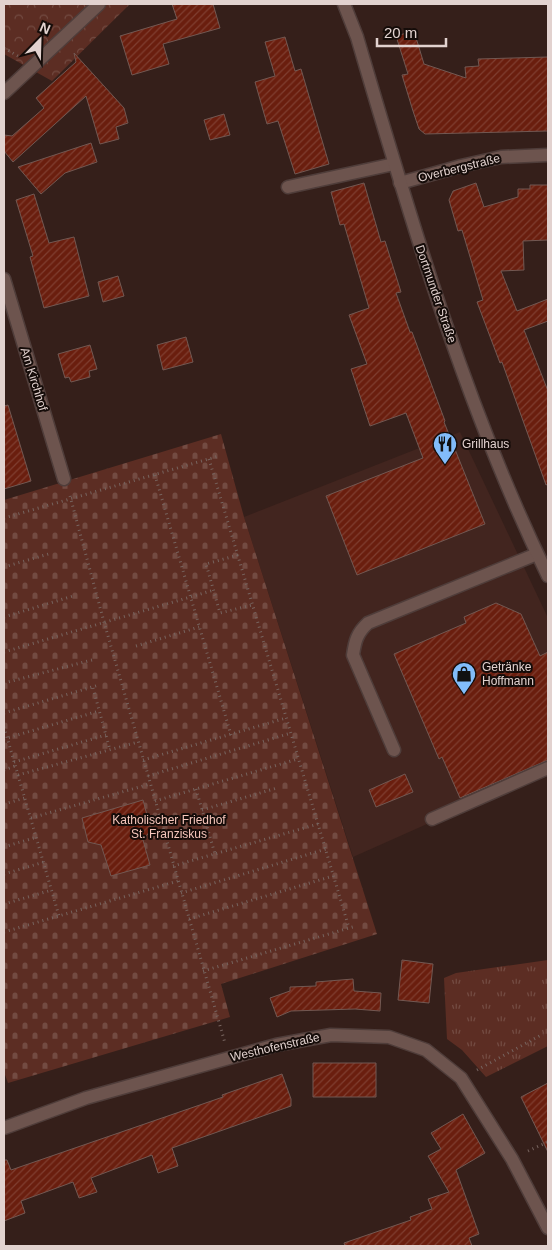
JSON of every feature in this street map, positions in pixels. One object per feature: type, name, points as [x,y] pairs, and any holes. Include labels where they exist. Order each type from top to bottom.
[{"type":"street","points":[[4,93],[99,4]]},
{"type":"street","name":"Dortmunder Straße","points":[[344,4],[357,37],[431,285],[469,390],[524,526],[548,576]]},
{"type":"street","name":"Overbergstraße","points":[[400,183],[501,157],[548,155]]},
{"type":"street","points":[[288,187],[394,164]]},
{"type":"street","name":"Am Kirchhof","points":[[4,279],[64,478]]},
{"type":"street","points":[[394,750],[353,655],[355,640],[360,630],[368,623],[538,554]]},
{"type":"street","points":[[432,819],[548,768]]},
{"type":"street","name":"Westhofenstraße","points":[[4,1128],[86,1098],[276,1045],[331,1035],[389,1037],[426,1050],[461,1078],[512,1159],[548,1228]]},
{"type":"path","points":[[4,518],[219,456]]},
{"type":"path","points":[[209,459],[348,928]]},
{"type":"path","points":[[155,475],[231,735]]},
{"type":"path","points":[[64,478],[188,919],[230,1058]]},
{"type":"path","points":[[4,567],[52,553]]},
{"type":"path","points":[[238,555],[206,564],[220,613],[252,604]]},
{"type":"path","points":[[4,652],[214,590]]},
{"type":"path","points":[[4,616],[73,596]]},
{"type":"path","points":[[136,646],[199,628]]},
{"type":"path","points":[[4,683],[92,660]]},
{"type":"path","points":[[4,713],[100,686]]},
{"type":"path","points":[[93,688],[110,750]]},
{"type":"path","points":[[5,739],[100,711]]},
{"type":"path","points":[[143,760],[286,718]]},
{"type":"path","points":[[4,727],[5,739],[25,798],[59,916]]},
{"type":"path","points":[[148,776],[291,733]]},
{"type":"path","points":[[14,762],[106,735]]},
{"type":"path","points":[[18,776],[138,742]]},
{"type":"path","points":[[155,801],[298,759]]},
{"type":"path","points":[[4,770],[15,766]]},
{"type":"path","points":[[31,818],[150,784]]},
{"type":"path","points":[[202,810],[277,788]]},
{"type":"path","points":[[196,789],[215,854]]},
{"type":"path","points":[[4,804],[25,798]]},
{"type":"path","points":[[174,866],[318,824]]},
{"type":"path","points":[[4,847],[36,838]]},
{"type":"path","points":[[181,892],[326,850]]},
{"type":"path","points":[[4,874],[44,862]]},
{"type":"path","points":[[188,919],[333,876]]},
{"type":"path","points":[[4,932],[178,881]]},
{"type":"path","points":[[4,904],[52,890]]},
{"type":"path","points":[[203,970],[356,926]]},
{"type":"path","points":[[461,1078],[543,1034]]},
{"type":"shaded area","points":[[460,432],[548,618],[548,770],[353,857],[244,517]]},
{"type":"green space","points":[[4,4],[130,4],[52,81],[4,54]]},
{"type":"green space","name":"Katholischer Friedhof St. Franziskus","points":[[221,434],[244,517],[377,934],[221,984],[230,1017],[8,1083],[4,1072],[4,500]]},
{"type":"green space","points":[[548,960],[548,1046],[486,1077],[462,1050],[447,1039],[444,978],[456,973]]},
{"type":"building","points":[[172,4],[213,4],[220,28],[163,44],[169,64],[132,75],[120,36],[177,19]]},
{"type":"building","points":[[414,31],[424,64],[466,78],[465,67],[479,66],[478,59],[548,57],[548,131],[425,134],[419,129],[402,75],[408,74],[396,36]]},
{"type":"building","points":[[285,37],[295,71],[301,69],[329,164],[295,174],[278,121],[267,124],[255,82],[275,76],[265,42]]},
{"type":"building","points":[[74,53],[124,108],[128,123],[116,127],[119,139],[100,144],[86,96],[13,162],[4,151],[4,135],[12,136],[44,108],[36,98],[76,62]]},
{"type":"building","points":[[224,114],[230,135],[210,140],[204,120]]},
{"type":"building","points":[[91,143],[97,162],[65,173],[41,194],[18,167]]},
{"type":"building","points":[[364,183],[381,242],[385,241],[401,292],[396,293],[444,422],[485,524],[357,575],[326,496],[423,458],[406,413],[370,426],[351,369],[367,364],[349,315],[369,308],[344,224],[340,225],[331,192]]},
{"type":"building","points":[[476,183],[484,207],[518,197],[518,189],[530,189],[530,185],[548,185],[548,240],[523,241],[524,270],[501,271],[517,311],[548,299],[548,321],[524,330],[548,391],[548,484],[546,485],[502,362],[500,363],[477,302],[483,300],[462,230],[458,231],[449,200],[453,191]]},
{"type":"building","points":[[34,194],[49,243],[74,237],[89,296],[44,308],[30,257],[33,256],[16,200]]},
{"type":"building","points":[[118,276],[124,296],[103,302],[98,282]]},
{"type":"building","points":[[186,337],[193,362],[163,370],[157,345]]},
{"type":"building","points":[[90,345],[97,369],[89,371],[90,377],[71,382],[69,377],[65,378],[58,354]]},
{"type":"building","points":[[8,405],[31,481],[4,489],[4,406]]},
{"type":"building","name":"Getränke Hoffmann","points":[[496,603],[521,614],[540,656],[548,652],[548,760],[460,798],[442,757],[439,759],[394,654],[466,623],[464,617]]},
{"type":"building","points":[[405,774],[413,792],[376,807],[369,790]]},
{"type":"building","points":[[143,800],[151,830],[143,840],[150,865],[111,876],[101,845],[88,842],[82,818]]},
{"type":"building","points":[[402,960],[433,964],[429,1003],[398,1000]]},
{"type":"building","points":[[353,979],[354,991],[381,993],[380,1011],[355,1009],[291,1011],[277,1017],[270,998],[290,991],[290,987],[316,986],[316,982]]},
{"type":"building","points":[[313,1063],[376,1063],[376,1097],[313,1097]]},
{"type":"building","points":[[282,1074],[291,1099],[291,1106],[172,1148],[178,1166],[158,1173],[152,1155],[91,1178],[97,1192],[79,1198],[73,1182],[21,1201],[25,1213],[4,1221],[4,1160],[7,1160],[11,1170],[223,1097],[222,1095]]},
{"type":"building","points":[[548,1083],[548,1152],[521,1097]]},
{"type":"building","points":[[463,1114],[485,1153],[456,1170],[479,1234],[469,1238],[472,1246],[345,1246],[344,1243],[411,1220],[410,1217],[432,1209],[428,1199],[449,1192],[428,1156],[441,1149],[431,1133]]},
{"type":"place","name":"Grillhaus","points":[[445,465]]},
{"type":"place","name":"Getränke Hoffmann","points":[[464,695]]}]
